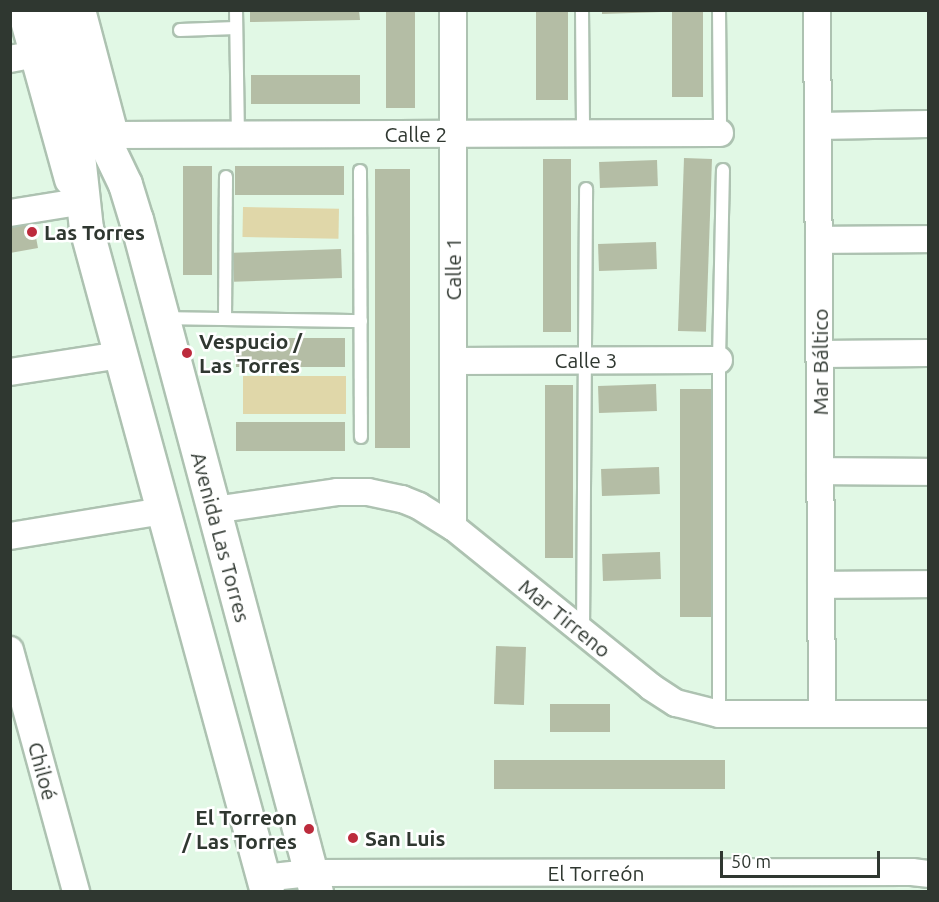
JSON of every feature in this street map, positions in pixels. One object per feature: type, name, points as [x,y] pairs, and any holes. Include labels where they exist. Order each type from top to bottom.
[{"type":"main road","name":"Avenida Las Torres","points":[[54,10],[68,63],[82,215],[265,885]]},
{"type":"main road","name":"Avenida Las Torres","points":[[68,63],[125,184],[313,882]]},
{"type":"main road","points":[[164,519],[183,498],[193,496],[213,510]]},
{"type":"street","name":"Avenida Las Torres","points":[[24,10],[23,56],[82,215]]},
{"type":"street","name":"Avenida Las Torres","points":[[79,10],[125,184]]},
{"type":"street","name":"Calle 1","points":[[453,10],[453,527]]},
{"type":"street","name":"Mar Báltico","points":[[817,10],[822,714]]},
{"type":"street","points":[[818,126],[928,124]]},
{"type":"street","name":"Calle 2","points":[[112,135],[720,133]]},
{"type":"street","points":[[10,213],[82,215]]},
{"type":"street","points":[[819,240],[928,239]]},
{"type":"street","points":[[820,354],[928,353]]},
{"type":"street","points":[[10,372],[120,356]]},
{"type":"street","name":"Calle 3","points":[[453,361],[719,360]]},
{"type":"street","points":[[820,471],[928,472]]},
{"type":"street","name":"Mar Tirreno","points":[[213,510],[337,492],[369,492],[419,506],[453,527],[663,696],[690,708],[719,714],[928,714]]},
{"type":"street","points":[[10,536],[164,519]]},
{"type":"street","points":[[821,585],[928,584]]},
{"type":"street","name":"Chiloé","points":[[10,650],[76,891]]},
{"type":"street","name":"El Torreón","points":[[265,885],[313,882],[880,882],[928,874]]},
{"type":"lane","points":[[236,10],[238,135]]},
{"type":"lane","points":[[582,10],[583,133]]},
{"type":"lane","points":[[719,10],[720,133]]},
{"type":"lane","points":[[180,30],[236,28]]},
{"type":"lane","points":[[719,714],[719,360],[723,170]]},
{"type":"lane","points":[[360,171],[361,437]]},
{"type":"lane","points":[[225,319],[226,177]]},
{"type":"lane","points":[[583,633],[586,189]]},
{"type":"lane","points":[[162,318],[361,321]]},
{"type":"shaded area","points":[[243,207],[339,209],[338,239],[242,237]]},
{"type":"shaded area","points":[[243,376],[346,376],[346,414],[243,414]]},
{"type":"building","points":[[250,10],[359,10],[360,20],[250,22]]},
{"type":"building","points":[[386,10],[415,10],[415,108],[386,108]]},
{"type":"building","points":[[536,10],[568,10],[568,100],[536,100]]},
{"type":"building","points":[[602,10],[662,10],[662,12],[602,14]]},
{"type":"building","points":[[672,10],[703,10],[703,97],[672,97]]},
{"type":"building","points":[[251,75],[360,75],[360,104],[251,104]]},
{"type":"building","points":[[684,158],[712,159],[706,332],[678,331]]},
{"type":"building","points":[[543,159],[571,159],[571,332],[543,332]]},
{"type":"building","points":[[657,160],[658,186],[600,188],[599,162]]},
{"type":"building","points":[[183,166],[212,166],[212,275],[183,275]]},
{"type":"building","points":[[235,166],[344,166],[344,195],[235,195]]},
{"type":"building","points":[[375,169],[410,169],[410,448],[375,448]]},
{"type":"building","points":[[33,221],[38,248],[10,253],[10,225]]},
{"type":"building","points":[[656,242],[657,269],[599,271],[598,244]]},
{"type":"building","points":[[341,249],[342,278],[234,282],[233,253]]},
{"type":"building","points":[[236,338],[345,338],[345,367],[236,367]]},
{"type":"building","points":[[656,384],[657,411],[599,413],[598,386]]},
{"type":"building","points":[[545,385],[573,385],[573,558],[545,558]]},
{"type":"building","points":[[680,389],[712,389],[712,617],[680,617]]},
{"type":"building","points":[[236,422],[345,422],[345,451],[236,451]]},
{"type":"building","points":[[659,467],[660,494],[602,496],[601,469]]},
{"type":"building","points":[[660,552],[661,579],[603,581],[602,554]]},
{"type":"building","points":[[496,646],[526,647],[524,705],[494,704]]},
{"type":"building","points":[[550,704],[610,704],[610,732],[550,732]]},
{"type":"building","points":[[494,760],[725,760],[725,789],[494,789]]},
{"type":"place","name":"Las Torres","points":[[32,232]]},
{"type":"place","name":"Vespucio / Las Torres","points":[[187,353]]},
{"type":"place","name":"El Torreon / Las Torres","points":[[309,829]]},
{"type":"place","name":"San Luis","points":[[353,838]]}]
